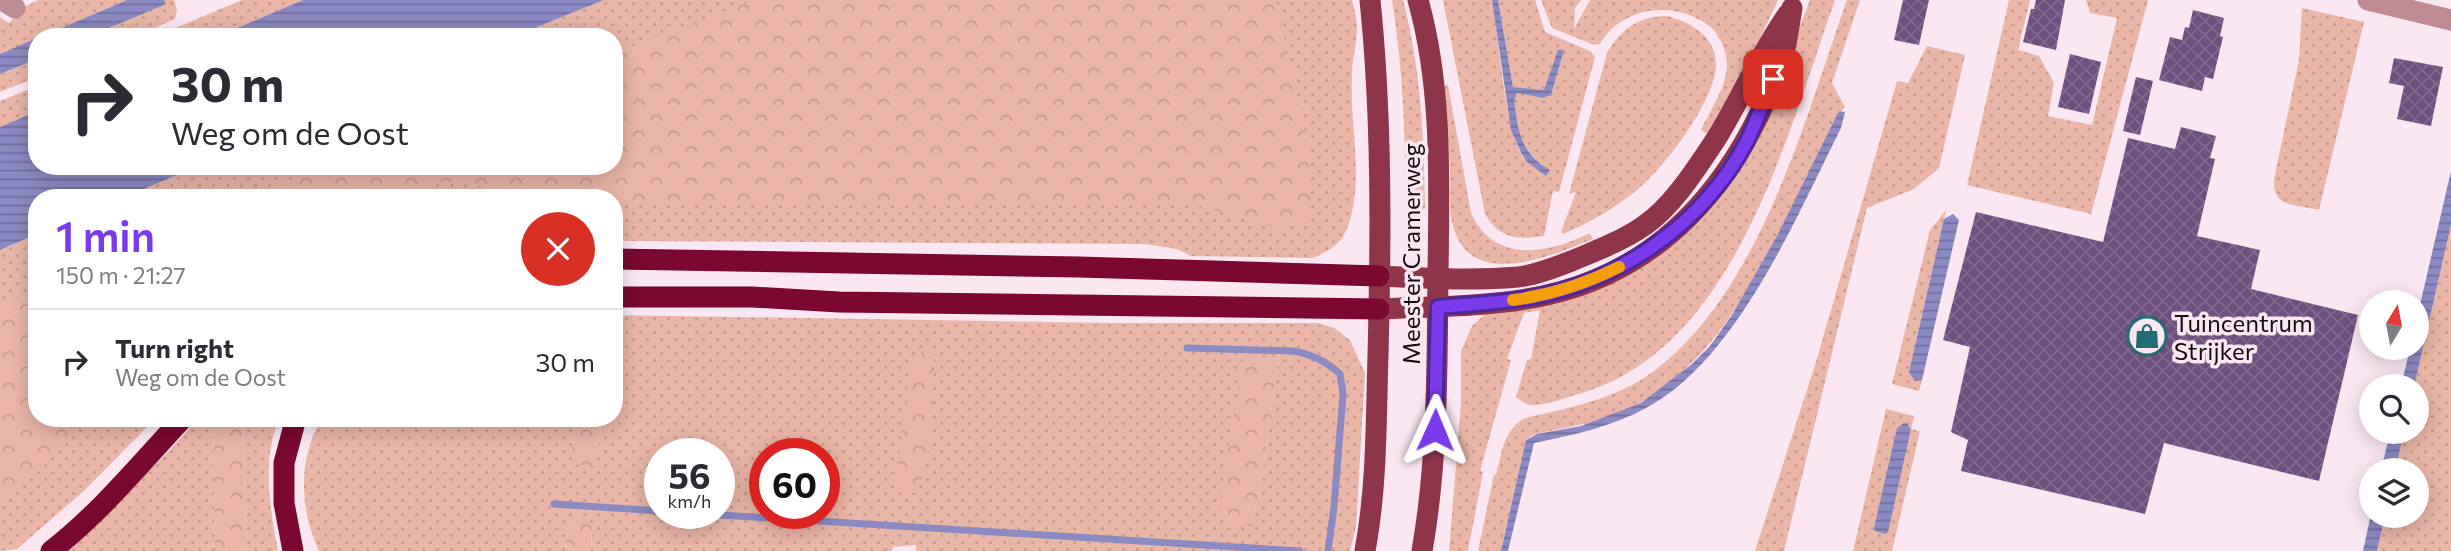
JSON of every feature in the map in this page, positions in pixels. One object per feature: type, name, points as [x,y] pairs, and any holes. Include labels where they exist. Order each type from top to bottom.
[{"type":"highway","points":[[623,258],[1092,267],[1379,276]]},
{"type":"highway","points":[[623,297],[1379,309]]},
{"type":"highway","points":[[51,551],[67,539],[175,427]]},
{"type":"highway","points":[[293,551],[284,503],[284,463],[294,427]]},
{"type":"main road","name":"Meester Cramerweg","points":[[1365,551],[1375,477],[1379,309],[1378,139],[1370,0]]},
{"type":"main road","name":"Meester Cramerweg","points":[[1418,0],[1436,96],[1438,278],[1435,430],[1422,551]]},
{"type":"main road","points":[[1379,276],[1520,276],[1597,251],[1647,224],[1673,198],[1695,170],[1717,136],[1766,45],[1793,4]]},
{"type":"main road","points":[[1379,309],[1438,307],[1533,297],[1589,282],[1640,257],[1679,227],[1729,170],[1746,142],[1783,58],[1793,4]]},
{"type":"street","points":[[2368,0],[2451,20]]},
{"type":"green space","points":[[38,0],[127,0],[61,28],[28,28],[28,42],[0,54],[0,17],[9,23],[26,6]]},
{"type":"green space","points":[[164,0],[174,0],[177,10],[175,19],[154,28],[110,28],[165,4]]},
{"type":"green space","points":[[242,0],[303,0],[237,28],[175,28]]},
{"type":"green space","points":[[604,0],[1352,0],[1357,27],[1352,75],[1356,174],[1352,213],[1346,231],[1337,244],[1313,258],[1191,256],[1177,249],[1144,244],[623,241],[623,189],[144,189],[177,175],[623,175],[623,28],[534,28]]},
{"type":"green space","points":[[754,0],[1276,0],[1307,140],[1312,220],[1280,229],[1186,202],[1047,205],[796,202],[623,205],[623,189],[505,189],[445,181],[422,189],[274,189],[307,175],[623,175],[623,50]]},
{"type":"green space","points":[[1392,0],[1403,0],[1414,52],[1422,130],[1425,209],[1405,208],[1403,104]]},
{"type":"green space","points":[[1443,0],[1492,0],[1513,132],[1519,149],[1526,160],[1533,164],[1546,168],[1531,154],[1520,136],[1515,116],[1515,95],[1517,93],[1543,98],[1551,95],[1564,50],[1544,90],[1513,87],[1498,0],[1535,0],[1545,32],[1590,51],[1595,57],[1559,192],[1553,191],[1544,236],[1510,236],[1497,229],[1485,214]]},
{"type":"green space","points":[[1541,0],[1581,0],[1575,8],[1574,29],[1590,0],[1778,0],[1755,49],[1707,134],[1701,130],[1721,90],[1727,65],[1723,46],[1714,30],[1701,20],[1686,14],[1654,10],[1623,20],[1610,30],[1600,44],[1594,45],[1552,28]]},
{"type":"green space","points":[[1810,0],[1835,0],[1774,171],[1748,230],[1717,284],[1680,331],[1635,368],[1582,393],[1542,404],[1528,404],[1516,397],[1527,360],[1531,359],[1540,310],[1524,313],[1507,359],[1511,360],[1480,471],[1483,472],[1468,551],[1449,551],[1461,404],[1461,351],[1472,326],[1484,315],[1630,270],[1769,109]]},
{"type":"green space","points":[[1847,0],[1860,0],[1832,83],[1845,107],[1838,114],[1831,134],[1770,251],[1736,308],[1694,360],[1642,402],[1601,420],[1530,436],[1526,440],[1501,551],[1478,551],[1494,475],[1512,429],[1525,418],[1609,396],[1640,381],[1691,337],[1723,296],[1751,250],[1774,200],[1814,98]]},
{"type":"green space","points":[[2009,0],[2030,0],[2018,50],[2039,56],[2054,83],[2048,116],[2092,125],[2117,18],[2090,13],[2086,0],[2148,0],[2091,214],[1967,185]]},
{"type":"green space","points":[[2302,8],[2364,22],[2319,210],[2287,203],[2281,200],[2274,188],[2299,60]]},
{"type":"green space","points":[[1666,16],[1692,26],[1707,38],[1712,46],[1716,64],[1714,79],[1707,96],[1687,132],[1648,180],[1611,209],[1563,234],[1561,232],[1576,192],[1569,194],[1607,53],[1631,26],[1647,19]]},
{"type":"green space","points":[[1927,46],[1965,55],[1939,168],[1914,189],[1867,208],[1784,551],[1755,551],[1816,362],[1897,81],[1908,83]]},
{"type":"green space","points":[[28,63],[28,81],[0,92],[0,74]]},
{"type":"green space","points":[[1448,85],[1471,213],[1481,229],[1493,241],[1523,250],[1557,246],[1590,233],[1593,239],[1556,253],[1514,263],[1494,263],[1476,258],[1462,246],[1453,226],[1451,213],[1443,86]]},
{"type":"green space","points":[[28,90],[28,115],[0,127],[0,101]]},
{"type":"green space","points":[[1946,210],[1909,372],[1922,380],[1919,391],[1892,384],[1930,230]]},
{"type":"green space","points":[[2451,225],[2451,551],[2377,551],[2382,528],[2429,528],[2429,458],[2398,458],[2401,444],[2429,444],[2429,374],[2417,374],[2420,360],[2429,360],[2429,321]]},
{"type":"green space","points":[[28,238],[28,427],[147,427],[85,490],[17,549],[0,551],[0,250]]},
{"type":"green space","points":[[28,293],[28,427],[80,427],[37,473],[0,500],[0,304]]},
{"type":"green space","points":[[623,315],[1117,323],[1318,323],[1334,328],[1350,340],[1365,373],[1356,526],[1350,551],[916,551],[916,545],[893,547],[892,551],[591,551],[592,527],[587,516],[574,515],[567,530],[565,551],[319,551],[312,535],[304,484],[305,466],[317,427],[575,427],[571,452],[596,466],[601,427],[623,427]],"holes":[[[1246,350],[1279,354],[1262,476],[1252,525],[1243,362]]]},
{"type":"green space","points":[[1245,350],[1272,350],[1279,353],[1262,476],[1252,526],[1232,525],[1221,515],[1221,491]]},
{"type":"green space","points":[[923,352],[935,353],[930,446],[918,493],[899,492],[896,480],[911,358]]},
{"type":"green space","points":[[1886,409],[1914,416],[1911,429],[1920,431],[1892,551],[1853,551]]},
{"type":"green space","points":[[191,427],[213,427],[215,551],[67,551]]},
{"type":"green space","points":[[213,427],[242,427],[247,551],[215,551]]},
{"type":"green space","points":[[242,427],[276,427],[271,449],[269,484],[278,551],[247,551]]},
{"type":"green space","points":[[575,427],[601,427],[596,466],[578,465],[571,452]]},
{"type":"green space","points":[[573,515],[587,516],[592,527],[591,551],[565,551],[567,530]]},
{"type":"water","points":[[127,0],[164,0],[166,4],[109,28],[61,28]]},
{"type":"water","points":[[303,0],[604,0],[534,28],[237,28]]},
{"type":"water","points":[[1492,0],[1498,0],[1513,87],[1544,90],[1558,50],[1564,50],[1551,95],[1543,98],[1517,93],[1515,98],[1517,124],[1522,140],[1530,154],[1550,170],[1546,176],[1527,162],[1511,130]]},
{"type":"water","points":[[28,42],[28,63],[0,74],[0,54]]},
{"type":"water","points":[[1839,111],[1845,112],[1841,128],[1784,243],[1736,322],[1709,357],[1679,386],[1646,408],[1605,425],[1534,443],[1508,551],[1501,551],[1526,440],[1537,434],[1581,426],[1641,403],[1692,364],[1710,346],[1732,315],[1777,236]]},
{"type":"water","points":[[28,115],[28,175],[177,175],[144,189],[28,189],[28,238],[0,250],[0,127]]},
{"type":"water","points":[[2451,171],[2451,225],[2429,321],[2429,290],[2423,290]]},
{"type":"water","points":[[1953,214],[1959,220],[1922,380],[1915,381],[1909,372],[1944,219]]},
{"type":"water","points":[[2407,360],[2420,360],[2417,374],[2404,374]]},
{"type":"water","points":[[1904,423],[1911,429],[1888,532],[1885,534],[1875,531],[1874,528],[1897,428]]},
{"type":"water","points":[[2387,444],[2401,444],[2398,458],[2384,458]]},
{"type":"water","points":[[2368,528],[2382,528],[2377,551],[2363,551]]},
{"type":"building","points":[[1903,0],[1929,0],[1919,45],[1894,40]]},
{"type":"building","points":[[2036,0],[2065,0],[2056,50],[2023,42],[2031,9],[2034,9]]},
{"type":"building","points":[[2193,10],[2224,18],[2220,36],[2223,37],[2213,79],[2205,77],[2202,91],[2159,80],[2170,37],[2182,40],[2185,27],[2189,28]]},
{"type":"building","points":[[2070,54],[2101,62],[2089,114],[2058,107]]},
{"type":"building","points":[[2394,58],[2443,67],[2431,126],[2397,119],[2404,86],[2389,83]]},
{"type":"building","points":[[2136,77],[2153,81],[2140,135],[2123,131]]},
{"type":"building","points":[[2181,127],[2216,136],[2210,158],[2215,159],[2197,236],[2260,250],[2251,289],[2358,315],[2319,481],[2164,443],[2145,514],[1961,471],[1968,440],[1951,432],[1970,347],[1943,340],[1976,212],[2103,242],[2128,138],[2175,149]]},
{"type":"waterway","points":[[1187,348],[1293,351],[1318,359],[1340,374],[1343,394],[1328,551]]},
{"type":"waterway","points":[[554,504],[644,510]]},
{"type":"waterway","points":[[735,516],[1300,551]]},
{"type":"slow traffic","points":[[1513,300],[1552,293],[1589,282],[1619,267]]},
{"type":"place","name":"Tuincentrum Strijker","points":[[2147,336]]},
{"type":"route","points":[[1435,430],[1438,307],[1515,300],[1552,293],[1589,282],[1640,257],[1679,227],[1729,170],[1746,142],[1773,79]]}]
